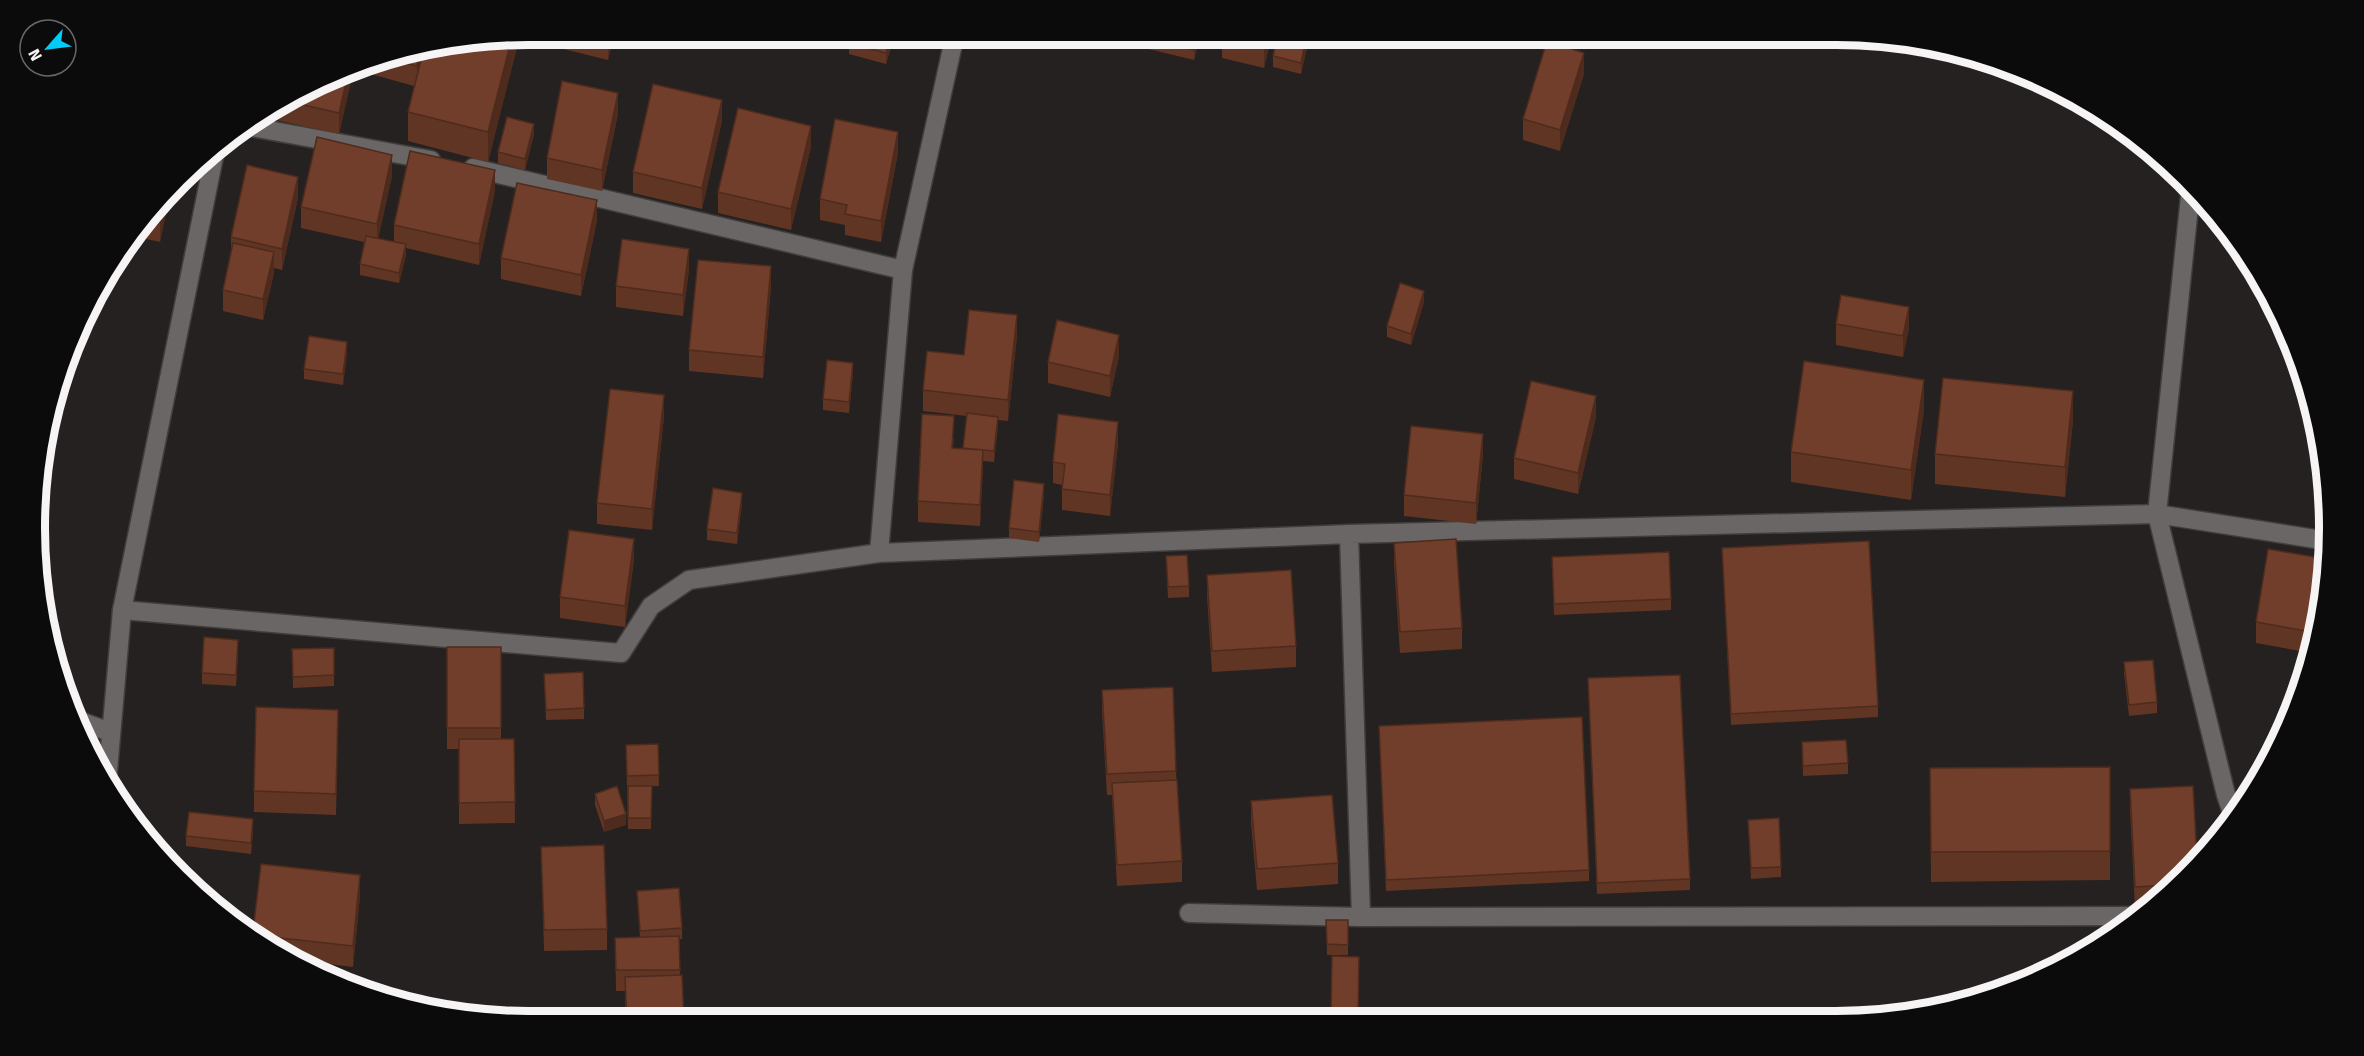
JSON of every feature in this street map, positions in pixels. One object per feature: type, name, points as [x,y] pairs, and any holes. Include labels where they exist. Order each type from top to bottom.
[{"type":"street","points":[[879,553],[903,270],[954,45]]},
{"type":"street","points":[[257,128],[451,164],[903,270]]},
{"type":"street","points":[[108,766],[122,610],[213,163]]},
{"type":"street","points":[[2190,199],[2157,514],[2230,807]]},
{"type":"street","points":[[122,610],[621,653],[651,606],[689,580],[879,553],[1349,534],[2157,514],[2319,540]]},
{"type":"street","points":[[1349,534],[1361,917]]},
{"type":"street","points":[[87,723],[110,732]]},
{"type":"street","points":[[1189,913],[1361,917],[2123,916]]},
{"type":"building","points":[[856,45],[889,45],[886,53]]},
{"type":"building","points":[[1174,45],[1195,45],[1194,50]]},
{"type":"building","points":[[1276,45],[1305,45],[1301,63],[1273,56]]},
{"type":"building","points":[[1546,45],[1559,45],[1584,53],[1560,130],[1523,119]]},
{"type":"building","points":[[510,46],[488,132],[408,112],[422,57],[465,49]]},
{"type":"building","points":[[419,57],[417,66],[401,62]]},
{"type":"building","points":[[347,81],[339,113],[298,104]]},
{"type":"building","points":[[562,81],[618,93],[602,170],[547,158]]},
{"type":"building","points":[[653,84],[722,100],[702,188],[633,172]]},
{"type":"building","points":[[738,108],[811,126],[791,209],[718,192]]},
{"type":"building","points":[[507,117],[534,124],[525,159],[498,152]]},
{"type":"building","points":[[835,119],[898,132],[881,221],[845,214],[847,205],[820,199]]},
{"type":"building","points":[[317,137],[392,155],[377,224],[301,207]]},
{"type":"building","points":[[410,151],[495,170],[479,244],[394,225]]},
{"type":"building","points":[[247,165],[298,177],[282,249],[231,237]]},
{"type":"building","points":[[517,183],[597,200],[581,275],[501,258]]},
{"type":"building","points":[[366,236],[406,244],[399,273],[360,264]]},
{"type":"building","points":[[622,239],[689,249],[683,295],[616,286]]},
{"type":"building","points":[[233,243],[274,252],[263,299],[223,290]]},
{"type":"building","points":[[698,260],[771,266],[763,357],[689,350]]},
{"type":"building","points":[[1400,283],[1424,291],[1411,334],[1387,326]]},
{"type":"building","points":[[1841,295],[1909,307],[1903,336],[1836,324]]},
{"type":"building","points":[[969,310],[1017,315],[1008,400],[923,390],[927,351],[964,355]]},
{"type":"building","points":[[1057,320],[1119,335],[1110,376],[1048,362]]},
{"type":"building","points":[[309,336],[347,342],[343,374],[304,369]]},
{"type":"building","points":[[827,360],[853,363],[849,402],[823,399]]},
{"type":"building","points":[[1804,361],[1924,380],[1911,470],[1791,452]]},
{"type":"building","points":[[1943,378],[2073,391],[2065,467],[1935,454]]},
{"type":"building","points":[[1531,381],[1596,396],[1578,473],[1514,458]]},
{"type":"building","points":[[610,389],[664,395],[652,509],[597,503]]},
{"type":"building","points":[[967,413],[998,417],[994,451],[963,448]]},
{"type":"building","points":[[922,414],[954,416],[952,448],[983,450],[980,505],[918,501]]},
{"type":"building","points":[[1058,414],[1118,422],[1110,495],[1062,489],[1065,464],[1053,462]]},
{"type":"building","points":[[1411,426],[1483,434],[1476,503],[1404,495]]},
{"type":"building","points":[[1014,480],[1044,484],[1039,532],[1009,528]]},
{"type":"building","points":[[713,488],[742,493],[737,533],[707,529]]},
{"type":"building","points":[[569,530],[634,539],[625,606],[560,597]]},
{"type":"building","points":[[1456,539],[1462,628],[1400,632],[1394,543]]},
{"type":"building","points":[[1869,541],[1878,706],[1731,714],[1722,548]]},
{"type":"building","points":[[2268,549],[2318,558],[2308,631],[2256,622]]},
{"type":"building","points":[[1669,552],[1671,599],[1554,604],[1552,557]]},
{"type":"building","points":[[1187,555],[1189,586],[1168,587],[1166,556]]},
{"type":"building","points":[[1291,570],[1296,646],[1212,651],[1207,575]]},
{"type":"building","points":[[204,637],[238,640],[236,675],[202,673]]},
{"type":"building","points":[[447,647],[501,647],[501,728],[447,728]]},
{"type":"building","points":[[334,648],[334,675],[293,677],[292,649]]},
{"type":"building","points":[[2153,660],[2157,702],[2129,705],[2124,662]]},
{"type":"building","points":[[583,672],[584,708],[546,710],[544,674]]},
{"type":"building","points":[[1680,675],[1690,879],[1597,883],[1588,678]]},
{"type":"building","points":[[1173,687],[1176,771],[1107,774],[1102,690]]},
{"type":"building","points":[[256,707],[338,710],[336,794],[254,791]]},
{"type":"building","points":[[1582,717],[1589,870],[1386,880],[1379,726]]},
{"type":"building","points":[[459,739],[514,739],[515,802],[459,803]]},
{"type":"building","points":[[1846,740],[1848,763],[1803,766],[1802,742]]},
{"type":"building","points":[[658,744],[659,775],[627,776],[626,745]]},
{"type":"building","points":[[2110,767],[2110,851],[1931,852],[1930,768]]},
{"type":"building","points":[[1177,780],[1182,861],[1117,865],[1112,783]]},
{"type":"building","points":[[617,786],[626,814],[604,821],[595,794]]},
{"type":"building","points":[[628,786],[652,786],[651,818],[628,818]]},
{"type":"building","points":[[2193,786],[2196,849],[2160,886],[2135,887],[2130,789]]},
{"type":"building","points":[[1332,795],[1338,863],[1257,869],[1251,801]]},
{"type":"building","points":[[189,812],[253,819],[251,843],[186,836]]},
{"type":"building","points":[[1779,818],[1781,867],[1751,868],[1748,820]]},
{"type":"building","points":[[604,845],[607,929],[544,930],[541,847]]},
{"type":"building","points":[[261,864],[360,875],[353,946],[271,937],[254,925]]},
{"type":"building","points":[[679,888],[682,928],[640,931],[637,891]]},
{"type":"building","points":[[1326,920],[1348,920],[1348,945],[1327,944]]},
{"type":"building","points":[[679,936],[680,970],[616,970],[615,938]]},
{"type":"building","points":[[1332,956],[1359,957],[1358,1011],[1331,1011]]},
{"type":"building","points":[[682,975],[684,1011],[627,1011],[625,977]]}]
